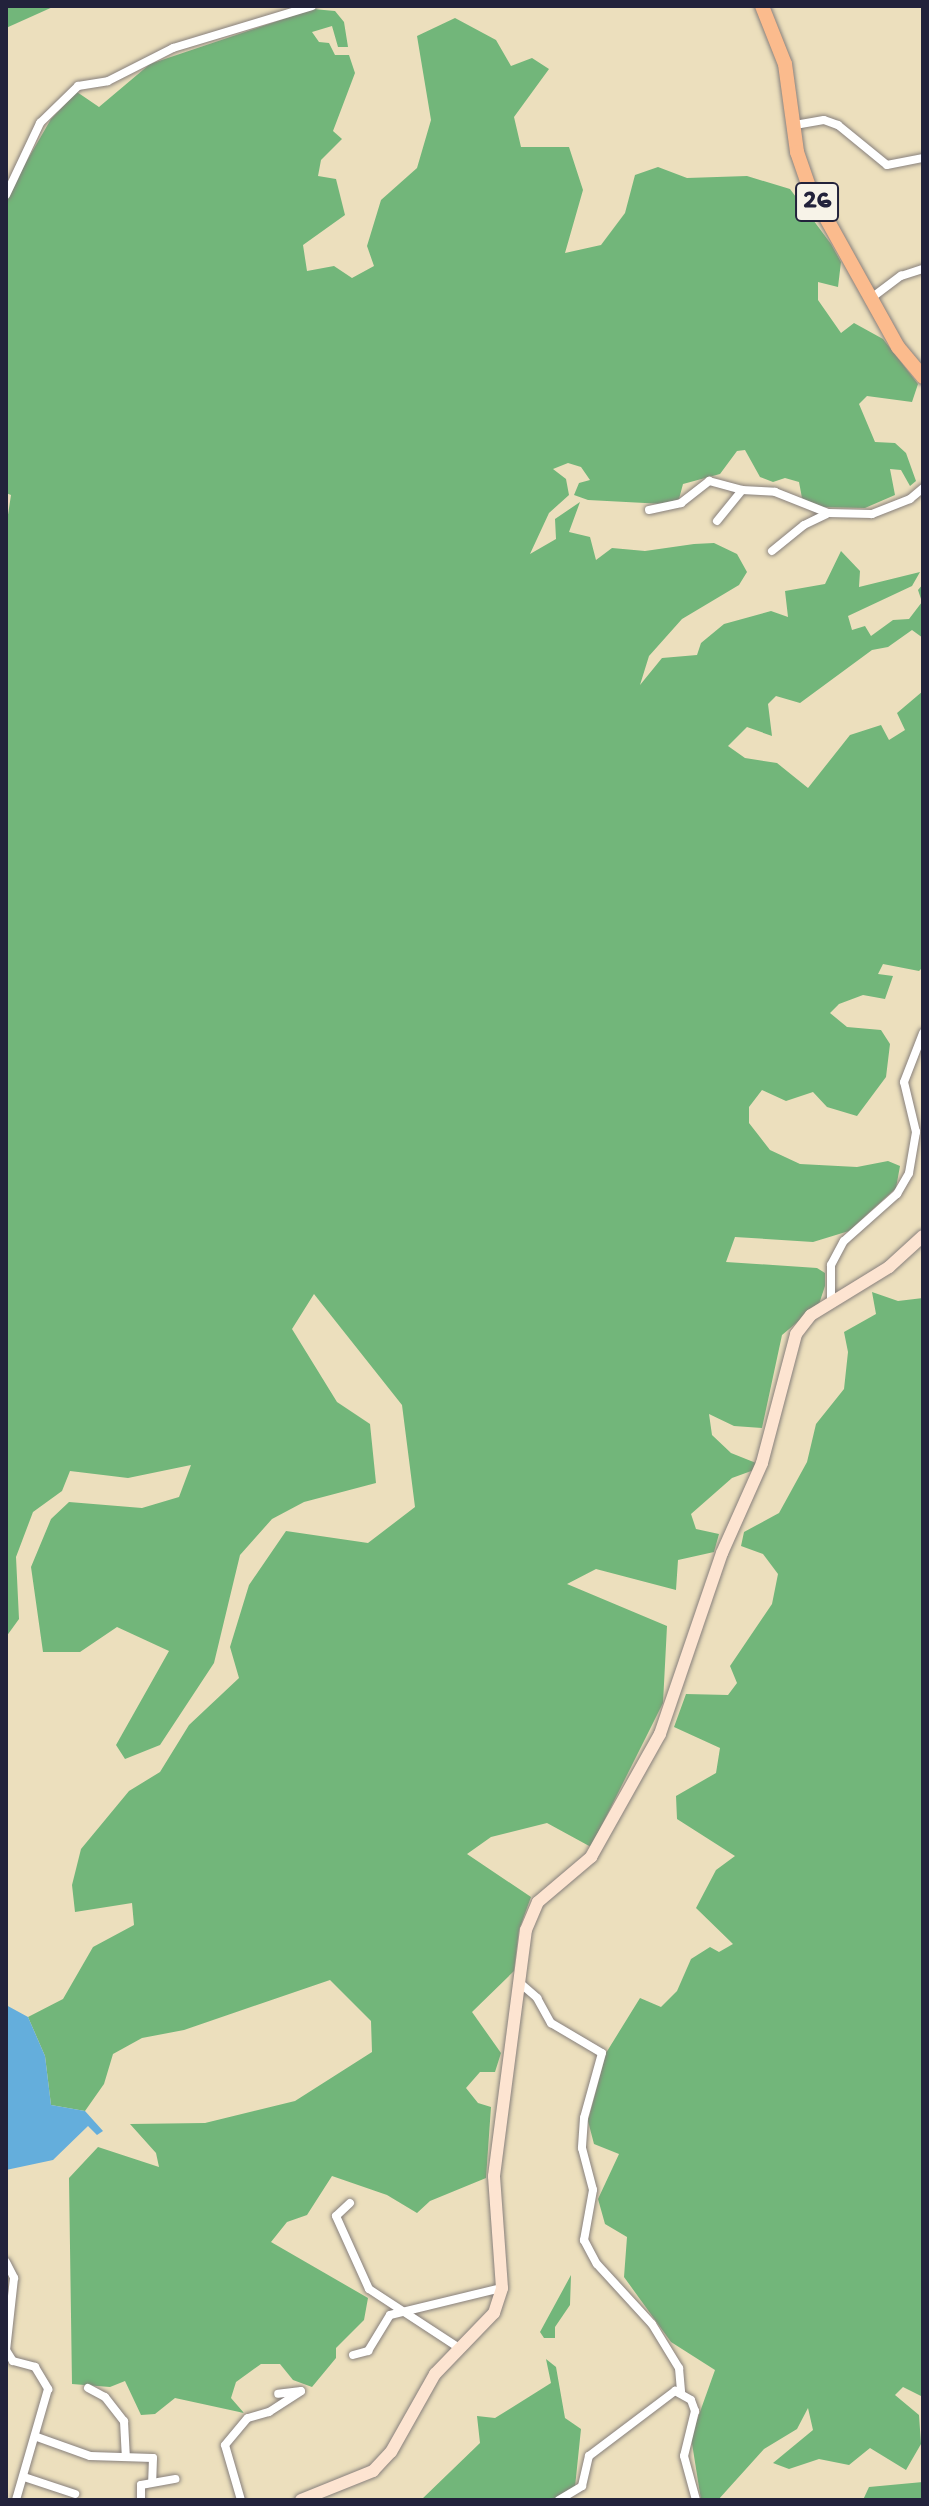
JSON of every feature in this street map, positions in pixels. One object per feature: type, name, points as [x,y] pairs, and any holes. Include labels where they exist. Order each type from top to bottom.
[{"type":"main road","name":"26","points":[[762,6],[785,64],[810,189],[898,347],[923,377]]},
{"type":"street","points":[[6,195],[40,123],[78,86],[130,73],[173,48],[312,6]]},
{"type":"street","points":[[795,125],[824,120],[838,125],[887,165],[923,158]]},
{"type":"street","points":[[870,299],[901,276],[923,269]]},
{"type":"street","points":[[649,510],[681,503],[709,481],[742,490],[775,492],[828,513],[872,514],[910,499],[923,488]]},
{"type":"street","points":[[717,521],[742,490]]},
{"type":"street","points":[[772,551],[804,525],[828,513]]},
{"type":"street","points":[[831,1301],[831,1265],[844,1241],[897,1194],[909,1173],[916,1132],[904,1082],[923,1033]]},
{"type":"street","points":[[301,2500],[373,2471],[391,2452],[435,2374],[494,2313],[502,2288],[494,2176],[526,1930],[538,1902],[591,1857],[660,1734],[722,1553],[762,1463],[786,1359],[796,1334],[831,1301],[889,1267],[923,1236]]},
{"type":"street","points":[[520,1983],[537,1998],[551,2023],[602,2053],[584,2118],[582,2148],[593,2190],[584,2240],[597,2264],[652,2324],[679,2368],[681,2392],[691,2400],[695,2411],[684,2456],[696,2500]]},
{"type":"street","points":[[350,2203],[336,2216],[369,2289],[398,2311],[444,2334],[459,2348]]},
{"type":"street","points":[[6,2262],[14,2278],[6,2350],[13,2361],[35,2367],[48,2389],[37,2437],[16,2500]]},
{"type":"street","points":[[353,2355],[368,2351],[390,2315],[398,2311],[502,2288]]},
{"type":"street","points":[[88,2388],[105,2397],[124,2421],[126,2457]]},
{"type":"street","points":[[241,2500],[225,2445],[248,2418],[269,2412],[301,2391],[278,2394]]},
{"type":"street","points":[[559,2500],[582,2486],[589,2456],[667,2395],[681,2392]]},
{"type":"street","points":[[37,2437],[90,2456],[153,2458],[152,2481]]},
{"type":"street","points":[[24,2477],[75,2494]]},
{"type":"street","points":[[141,2500],[141,2485],[175,2479]]},
{"type":"green space","points":[[6,6],[55,6],[6,28]]},
{"type":"green space","points":[[313,9],[335,11],[344,22],[348,47],[338,47],[332,26],[312,32],[319,42],[329,43],[335,55],[349,55],[355,73],[333,131],[342,139],[321,160],[318,176],[336,179],[345,215],[303,245],[307,271],[334,266],[352,278],[374,266],[367,246],[381,200],[417,168],[431,120],[417,36],[455,18],[496,40],[511,66],[532,58],[549,69],[514,117],[521,147],[569,147],[583,190],[565,253],[601,245],[625,213],[635,175],[658,167],[687,178],[747,176],[790,189],[831,244],[841,262],[838,287],[818,282],[818,300],[841,333],[854,323],[883,339],[918,384],[912,402],[867,396],[859,404],[875,442],[895,443],[906,453],[916,481],[910,486],[901,470],[890,469],[895,495],[865,508],[815,507],[802,498],[799,482],[785,478],[773,482],[760,477],[745,450],[737,451],[720,474],[683,484],[679,499],[664,504],[588,500],[574,495],[579,483],[590,480],[581,467],[568,463],[553,469],[566,479],[569,495],[549,513],[530,554],[556,539],[555,519],[580,502],[569,532],[590,537],[596,560],[612,548],[645,551],[714,543],[737,554],[747,572],[739,585],[682,619],[649,656],[640,685],[662,658],[697,655],[701,643],[724,624],[771,611],[788,617],[785,591],[825,584],[841,551],[860,571],[859,587],[920,572],[912,586],[848,616],[852,630],[865,626],[871,636],[893,620],[909,619],[922,602],[918,590],[923,584],[923,638],[912,630],[888,647],[872,650],[800,703],[776,696],[768,704],[772,736],[747,727],[728,746],[745,758],[777,763],[808,788],[850,735],[881,725],[889,740],[905,730],[897,713],[923,691],[923,967],[919,971],[883,964],[878,974],[893,976],[885,999],[863,995],[839,1004],[830,1013],[847,1027],[881,1030],[890,1044],[886,1077],[857,1116],[827,1107],[813,1092],[786,1101],[762,1090],[749,1107],[749,1123],[770,1150],[800,1164],[857,1167],[888,1161],[900,1166],[896,1188],[849,1231],[813,1242],[735,1237],[726,1262],[817,1268],[825,1273],[825,1286],[819,1304],[782,1335],[762,1428],[734,1426],[709,1414],[712,1435],[731,1453],[756,1463],[754,1470],[732,1478],[691,1514],[696,1529],[719,1534],[714,1552],[678,1560],[676,1590],[596,1569],[567,1584],[667,1626],[663,1703],[591,1847],[547,1823],[491,1837],[467,1854],[531,1897],[519,1930],[514,1971],[472,2012],[501,2053],[495,2072],[480,2072],[466,2088],[478,2103],[491,2107],[486,2178],[430,2201],[417,2213],[387,2195],[332,2176],[307,2215],[287,2222],[271,2242],[368,2298],[364,2320],[336,2348],[336,2358],[312,2387],[293,2380],[280,2364],[261,2364],[236,2382],[231,2398],[244,2413],[175,2398],[155,2414],[141,2415],[125,2381],[110,2387],[72,2384],[69,2178],[98,2147],[159,2167],[156,2153],[130,2124],[205,2123],[295,2101],[372,2052],[371,2021],[330,1980],[184,2030],[142,2038],[113,2054],[104,2084],[85,2111],[51,2105],[45,2056],[28,2017],[63,1999],[93,1947],[134,1925],[132,1903],[75,1912],[72,1885],[81,1849],[129,1791],[160,1772],[189,1725],[239,1678],[230,1647],[249,1585],[286,1531],[368,1543],[415,1507],[402,1405],[314,1294],[292,1329],[337,1402],[370,1424],[376,1483],[304,1502],[272,1519],[240,1555],[214,1663],[160,1745],[125,1759],[116,1745],[169,1651],[117,1627],[80,1652],[43,1652],[31,1567],[51,1519],[69,1502],[142,1508],[179,1497],[191,1465],[128,1478],[70,1471],[62,1491],[33,1512],[16,1557],[19,1619],[6,1637],[6,528],[11,495],[6,493],[6,197],[51,119],[77,92],[99,107],[150,64]]},
{"type":"green space","points":[[872,1292],[898,1301],[923,1298],[923,2397],[903,2387],[895,2395],[919,2415],[921,2444],[906,2470],[870,2448],[849,2465],[819,2459],[789,2469],[773,2463],[813,2430],[808,2408],[797,2429],[764,2449],[718,2500],[701,2500],[691,2437],[715,2370],[671,2342],[624,2277],[627,2237],[605,2224],[598,2199],[619,2154],[594,2144],[588,2121],[606,2053],[640,1998],[661,2007],[677,1991],[691,1959],[710,1947],[719,1952],[733,1944],[696,1908],[716,1870],[735,1856],[677,1819],[676,1796],[716,1773],[720,1748],[674,1727],[686,1694],[728,1695],[737,1683],[730,1666],[772,1604],[778,1574],[763,1554],[741,1546],[744,1532],[779,1513],[807,1462],[816,1424],[844,1389],[848,1352],[844,1332],[876,1314]]},
{"type":"green space","points":[[571,2275],[570,2305],[555,2327],[555,2338],[544,2338],[540,2332]]},
{"type":"green space","points":[[546,2359],[556,2367],[565,2418],[581,2429],[575,2487],[554,2500],[421,2500],[480,2443],[477,2416],[495,2418],[551,2383]]},
{"type":"green space","points":[[923,2482],[923,2500],[863,2500],[869,2487]]},
{"type":"water","points":[[6,2005],[28,2017],[45,2056],[51,2105],[85,2111],[103,2131],[97,2135],[88,2126],[53,2160],[6,2170]]}]
